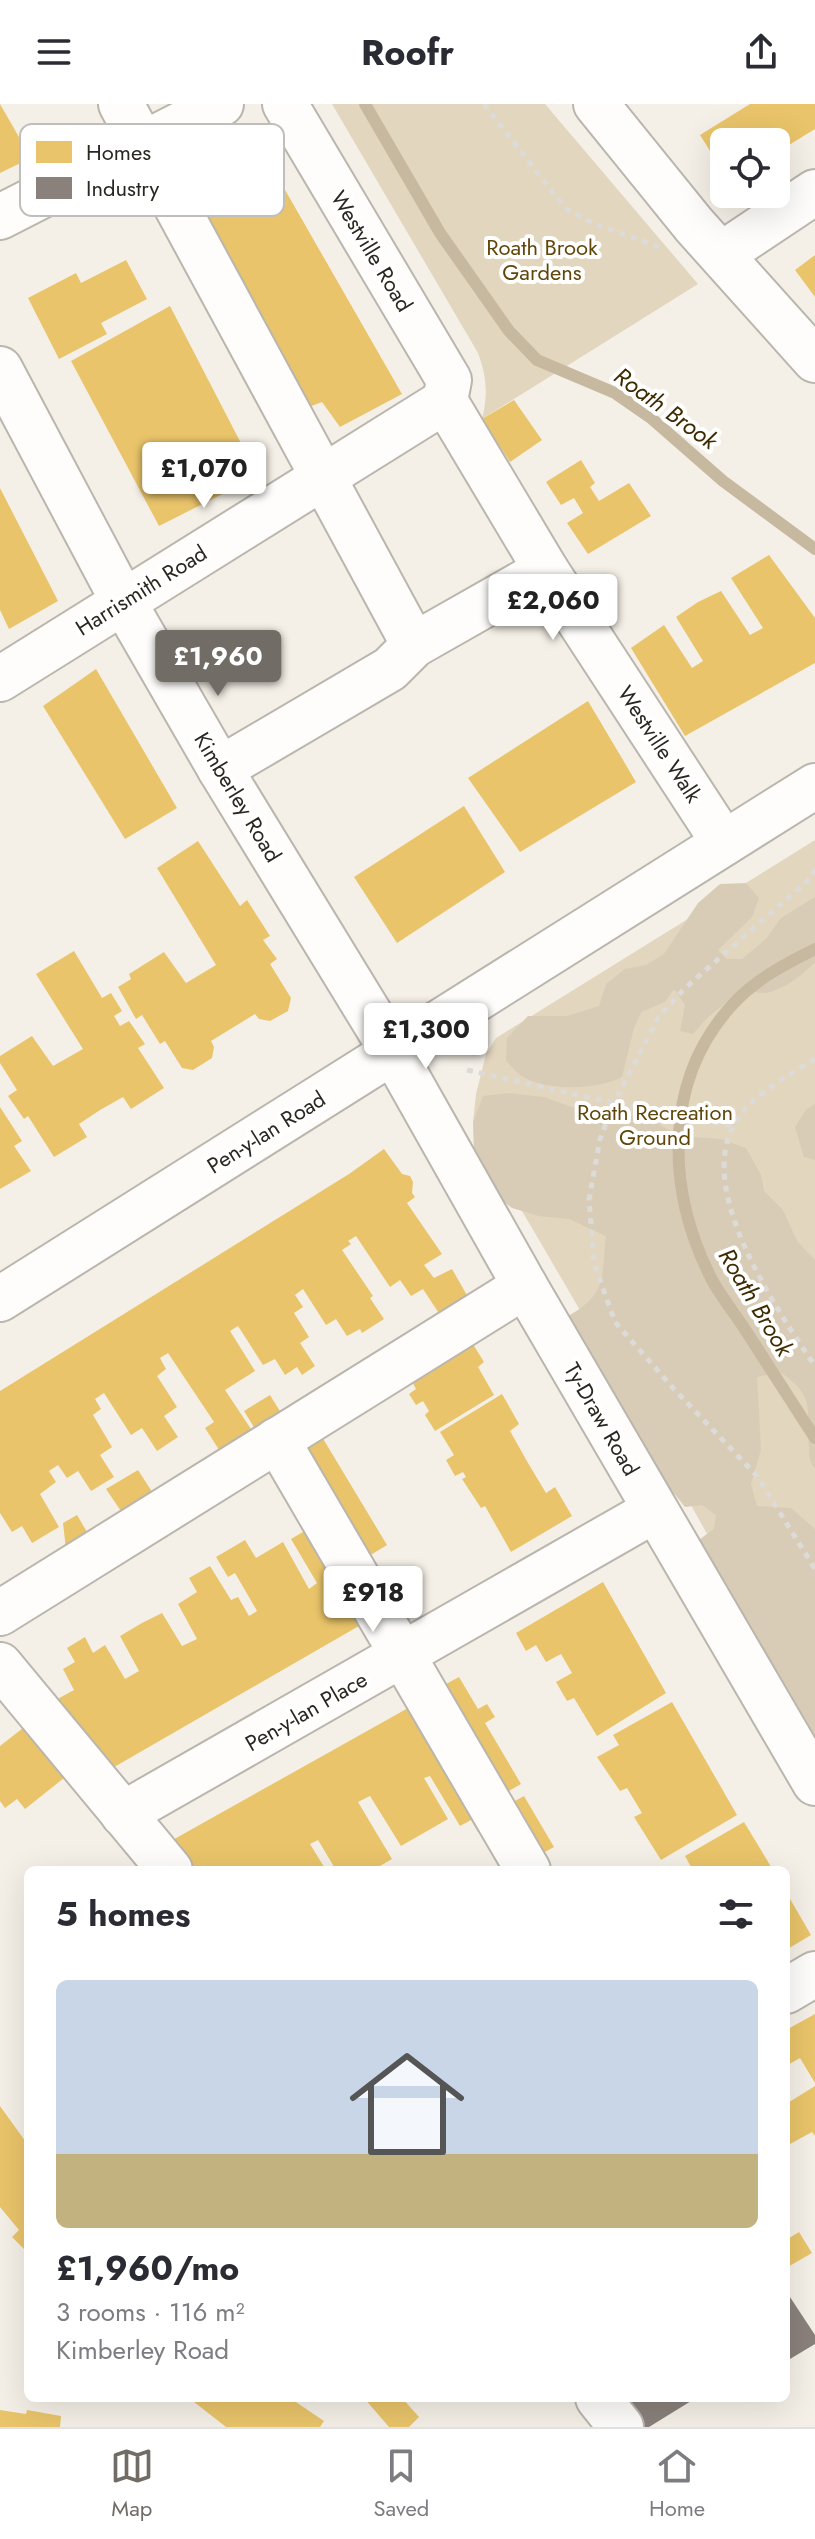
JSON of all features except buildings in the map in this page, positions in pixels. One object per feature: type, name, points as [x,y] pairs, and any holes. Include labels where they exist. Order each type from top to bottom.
[{"type":"street","points":[[121,104],[132,124]]},
{"type":"street","points":[[182,124],[221,104]]},
{"type":"street","name":"Westville Road","points":[[285,104],[449,380],[445,401]]},
{"type":"street","points":[[596,104],[708,239],[815,360]]},
{"type":"street","points":[[708,239],[815,192]]},
{"type":"street","points":[[0,217],[20,207]]},
{"type":"street","points":[[181,216],[414,645]]},
{"type":"street","name":"Kimberley Road","points":[[0,369],[123,601],[220,769],[393,1052]]},
{"type":"street","name":"Harrismith Road","points":[[0,679],[445,401]]},
{"type":"street","name":"Westville Walk","points":[[445,401],[546,570],[724,843]]},
{"type":"street","points":[[220,769],[390,669],[414,645],[546,570]]},
{"type":"street","name":"Pen-y-lan Road","points":[[0,1299],[815,786]]},
{"type":"street","name":"Ty-Draw Road","points":[[393,1052],[525,1286],[815,1783]]},
{"type":"street","points":[[0,1613],[525,1286]]},
{"type":"street","points":[[277,1440],[522,1866]]},
{"type":"street","name":"Pen-y-lan Place","points":[[123,1814],[655,1510]]},
{"type":"street","points":[[0,1665],[167,1866]]},
{"type":"street","points":[[790,1989],[815,1974]]},
{"type":"street","points":[[601,2402],[621,2427]]},
{"type":"path","points":[[484,104],[565,208],[594,224],[657,248],[708,239]]},
{"type":"path","points":[[815,869],[811,878],[684,989],[658,1018],[614,1103],[600,1139],[589,1200],[594,1263],[615,1322],[757,1476],[815,1569]]},
{"type":"path","points":[[815,1059],[762,1094],[743,1112],[733,1126],[723,1157],[732,1214],[749,1259],[815,1366]]},
{"type":"path","points":[[467,1070],[733,1126]]},
{"type":"green space","name":"Roath Brook Gardens","points":[[332,104],[545,104],[698,284],[482,419],[486,386],[478,353]]},
{"type":"green space","name":"Roath Recreation Ground","points":[[815,840],[815,1732],[651,1434],[479,1139],[473,1122],[486,1054],[496,1038]]},
{"type":"green space","points":[[746,883],[759,898],[752,917],[718,950],[727,959],[742,959],[766,939],[781,918],[815,897],[815,962],[798,977],[770,992],[743,989],[707,1018],[693,1034],[680,1031],[685,1005],[674,989],[665,1002],[641,1012],[622,1077],[599,1085],[556,1087],[543,1084],[520,1075],[506,1061],[507,1038],[528,1016],[567,1016],[599,1006],[606,984],[625,969],[646,965],[664,954],[698,903],[720,884]]},
{"type":"green space","points":[[509,1093],[544,1097],[572,1107],[617,1112],[694,1137],[720,1139],[746,1148],[761,1175],[764,1191],[783,1210],[797,1241],[815,1260],[815,1469],[809,1455],[808,1411],[804,1395],[780,1372],[757,1377],[761,1450],[751,1484],[757,1506],[791,1508],[815,1529],[815,1792],[713,1591],[722,1578],[712,1561],[698,1566],[700,1539],[714,1529],[716,1515],[702,1505],[685,1507],[672,1491],[652,1484],[576,1339],[568,1316],[581,1308],[597,1291],[603,1273],[606,1236],[569,1219],[539,1216],[512,1208],[485,1187],[474,1157],[473,1122],[483,1096]]},
{"type":"green space","points":[[815,1104],[815,1160],[804,1157],[795,1127],[806,1110]]},
{"type":"waterway","name":"Roath Brook","points":[[365,104],[440,233],[509,331],[537,360],[615,393],[651,418],[723,481],[815,549]]},
{"type":"waterway","name":"Roath Brook","points":[[815,949],[752,986],[710,1033],[694,1066],[683,1101],[679,1137],[680,1173],[686,1210],[712,1280],[815,1438]]}]
